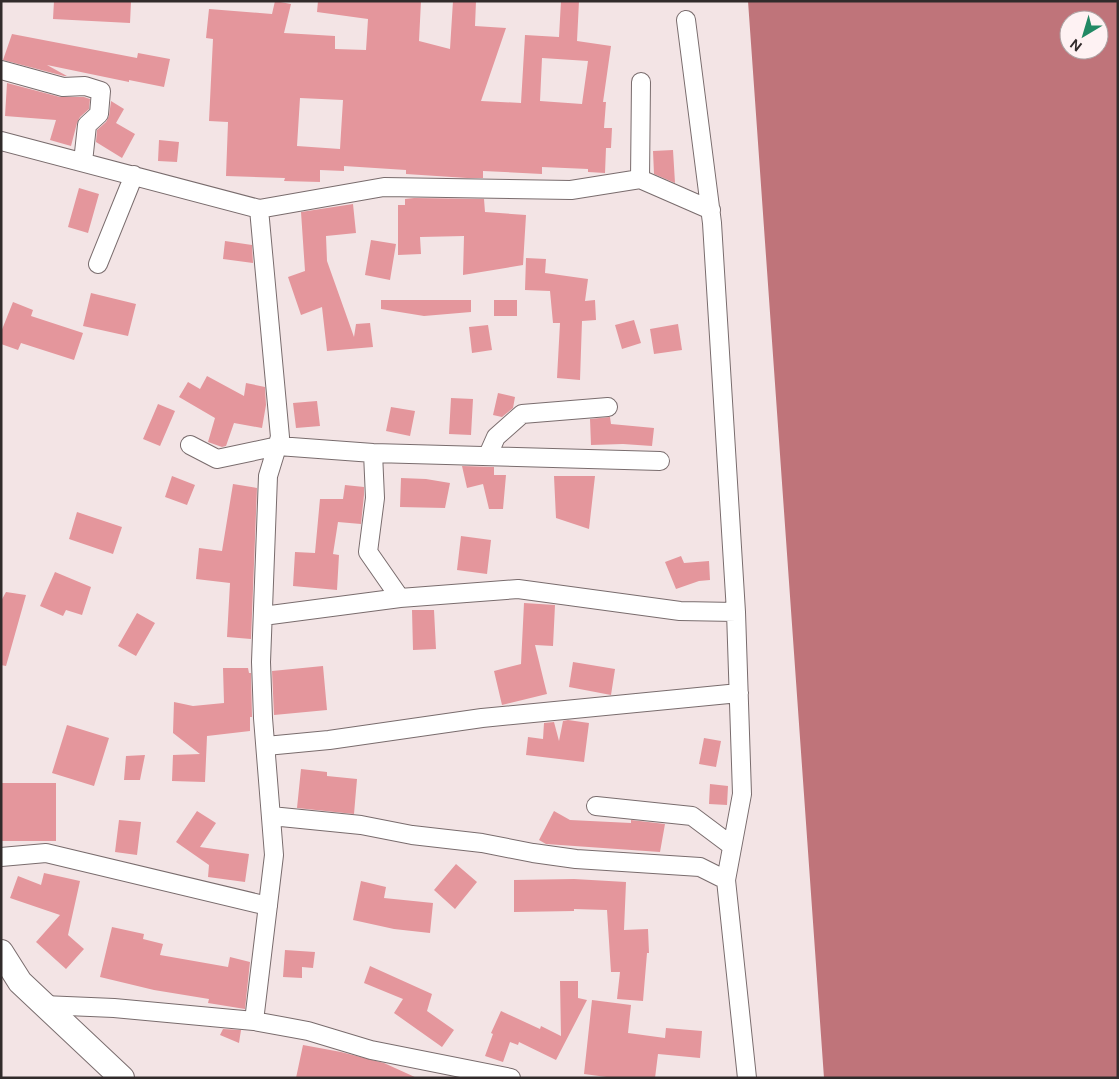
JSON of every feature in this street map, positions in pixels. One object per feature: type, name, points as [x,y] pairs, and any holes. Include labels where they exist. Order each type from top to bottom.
[{"type":"main road","points":[[1,952],[20,982],[112,1077]]},
{"type":"main road","points":[[1,977],[32,1014],[112,1077]]},
{"type":"street","points":[[686,20],[711,210],[736,612],[742,794],[726,880],[747,1078]]},
{"type":"street","points":[[1,70],[63,87],[85,86],[102,90],[99,114],[87,125],[83,162]]},
{"type":"street","points":[[640,179],[641,82]]},
{"type":"street","points":[[1,140],[259,208],[384,187],[571,190],[640,179],[711,210]]},
{"type":"street","points":[[98,264],[134,175]]},
{"type":"street","points":[[254,1021],[274,855],[261,662],[268,476],[280,437],[259,208]]},
{"type":"street","points":[[488,455],[496,437],[522,414],[608,407]]},
{"type":"street","points":[[190,445],[217,459],[278,446],[374,453],[660,461]]},
{"type":"street","points":[[374,453],[375,498],[368,552],[400,598]]},
{"type":"street","points":[[263,616],[400,598],[518,590],[680,611],[736,612]]},
{"type":"street","points":[[266,746],[330,740],[482,718],[739,693]]},
{"type":"street","points":[[596,806],[692,816],[732,846]]},
{"type":"street","points":[[271,816],[361,826],[412,835],[482,843],[533,854],[576,859],[700,867],[726,880]]},
{"type":"street","points":[[1,857],[46,852],[268,906]]},
{"type":"street","points":[[44,1005],[114,1008],[254,1021],[308,1031],[372,1050],[511,1078]]},
{"type":"shaded area","points":[[748,1],[1118,1],[1118,1078],[824,1078]]},
{"type":"building","points":[[54,1],[131,2],[130,23],[53,19]]},
{"type":"building","points":[[275,1],[291,4],[284,33],[335,36],[335,49],[366,50],[368,19],[317,12],[318,1],[421,1],[419,41],[450,49],[453,1],[476,1],[475,26],[506,28],[481,101],[521,103],[525,35],[559,37],[561,1],[579,1],[577,41],[611,46],[603,102],[606,102],[604,128],[612,128],[611,148],[606,148],[605,173],[588,172],[588,169],[542,167],[542,174],[483,171],[483,178],[467,178],[406,174],[406,170],[344,166],[344,171],[320,170],[320,182],[284,181],[285,178],[226,176],[228,122],[209,121],[213,39],[206,38],[209,9],[272,14]],"holes":[[[542,58],[588,61],[582,104],[540,101]],[[300,98],[343,100],[340,149],[297,146]]]},
{"type":"building","points":[[12,34],[137,58],[138,53],[170,59],[164,87],[129,80],[129,82],[47,65],[67,76],[64,76],[3,60]]},
{"type":"building","points":[[7,83],[60,97],[84,97],[90,99],[89,109],[80,117],[77,123],[71,146],[50,140],[56,120],[5,116]]},
{"type":"building","points":[[111,101],[124,109],[116,123],[135,134],[122,158],[96,142],[97,130],[106,122],[109,116]]},
{"type":"building","points":[[159,140],[179,142],[177,162],[158,161]]},
{"type":"building","points":[[673,150],[675,183],[654,174],[653,151]]},
{"type":"building","points":[[79,188],[99,194],[88,233],[68,227]]},
{"type":"building","points":[[405,199],[484,199],[485,212],[526,215],[523,265],[463,275],[464,236],[420,237],[421,254],[398,255],[398,205],[405,205]]},
{"type":"building","points":[[353,204],[356,233],[326,236],[327,261],[354,337],[356,324],[370,323],[373,347],[327,351],[322,307],[301,315],[288,277],[305,271],[301,212]]},
{"type":"building","points":[[371,240],[396,244],[390,280],[365,275]]},
{"type":"building","points":[[225,241],[252,245],[253,263],[223,259]]},
{"type":"building","points":[[526,258],[546,259],[545,273],[588,279],[585,301],[595,300],[596,320],[582,321],[580,380],[557,378],[560,323],[553,323],[550,291],[525,290]]},
{"type":"building","points":[[91,293],[136,304],[128,336],[83,326]]},
{"type":"building","points":[[381,300],[471,300],[471,312],[424,316],[381,309]]},
{"type":"building","points":[[494,300],[517,300],[517,316],[494,316]]},
{"type":"building","points":[[13,302],[33,310],[31,316],[83,333],[74,360],[21,343],[18,350],[1,344],[1,332]]},
{"type":"building","points":[[634,320],[641,343],[622,349],[615,325]]},
{"type":"building","points":[[678,324],[682,350],[654,354],[650,329]]},
{"type":"building","points":[[488,325],[492,350],[472,353],[469,327]]},
{"type":"building","points":[[207,376],[244,396],[246,383],[265,387],[266,405],[262,428],[234,423],[226,446],[222,447],[208,442],[215,418],[179,397],[188,382],[200,389]]},
{"type":"building","points":[[498,393],[515,397],[513,408],[502,417],[493,415]]},
{"type":"building","points":[[451,398],[473,399],[471,435],[449,434]]},
{"type":"building","points":[[317,401],[320,426],[296,428],[293,403]]},
{"type":"building","points":[[158,404],[175,411],[160,446],[143,439]]},
{"type":"building","points":[[391,407],[415,411],[410,436],[386,431]]},
{"type":"building","points":[[610,417],[611,424],[654,428],[652,446],[623,444],[591,445],[590,419]]},
{"type":"building","points":[[462,466],[494,467],[494,475],[506,475],[503,509],[489,509],[483,484],[467,488]]},
{"type":"building","points":[[172,476],[195,485],[187,505],[165,497]]},
{"type":"building","points":[[554,476],[595,476],[589,529],[556,518]]},
{"type":"building","points":[[401,478],[426,479],[450,483],[445,508],[400,507]]},
{"type":"building","points":[[233,484],[257,488],[251,639],[227,637],[230,583],[196,579],[199,548],[222,551]]},
{"type":"building","points":[[345,485],[364,487],[364,495],[361,524],[338,522],[333,554],[339,555],[337,590],[293,586],[295,552],[315,553],[320,499],[343,499]]},
{"type":"building","points":[[77,512],[122,527],[113,554],[69,539]]},
{"type":"building","points":[[461,536],[491,540],[487,574],[457,570]]},
{"type":"building","points":[[681,556],[684,563],[709,561],[710,580],[699,581],[676,589],[665,562]]},
{"type":"building","points":[[55,572],[91,587],[82,615],[66,610],[63,616],[40,606]]},
{"type":"building","points":[[6,592],[26,595],[6,666],[1,665],[1,601]]},
{"type":"building","points":[[524,603],[555,605],[553,646],[535,645],[547,694],[502,705],[494,671],[521,664]]},
{"type":"building","points":[[412,610],[434,610],[436,649],[413,650]]},
{"type":"building","points":[[137,613],[155,623],[136,656],[118,646]]},
{"type":"building","points":[[573,662],[615,669],[611,695],[569,687]]},
{"type":"building","points":[[323,666],[327,710],[274,715],[272,671]]},
{"type":"building","points":[[223,668],[248,668],[249,673],[251,673],[252,717],[250,717],[250,731],[207,736],[205,782],[172,781],[173,755],[200,754],[173,733],[174,702],[193,706],[224,703]]},
{"type":"building","points":[[563,721],[589,723],[584,762],[526,755],[528,737],[543,739],[544,723],[554,722],[559,741]]},
{"type":"building","points":[[67,725],[109,738],[94,786],[52,773]]},
{"type":"building","points":[[704,738],[721,741],[716,767],[699,764]]},
{"type":"building","points":[[145,755],[140,780],[124,780],[126,756]]},
{"type":"building","points":[[301,769],[327,772],[327,776],[357,779],[354,814],[297,808]]},
{"type":"building","points":[[1,783],[56,783],[56,841],[1,841]]},
{"type":"building","points":[[710,784],[728,786],[727,805],[709,804]]},
{"type":"building","points":[[197,811],[216,823],[200,847],[249,854],[245,882],[208,877],[209,865],[176,842]]},
{"type":"building","points":[[554,811],[570,820],[631,823],[631,820],[665,824],[660,852],[546,844],[539,840]]},
{"type":"building","points":[[119,820],[141,822],[137,855],[115,852]]},
{"type":"building","points":[[456,864],[477,882],[455,909],[434,890]]},
{"type":"building","points":[[44,873],[80,881],[68,935],[84,949],[66,969],[36,942],[60,915],[10,898],[18,876],[41,885]]},
{"type":"building","points":[[574,879],[626,882],[624,930],[648,929],[649,953],[647,953],[643,1001],[617,999],[620,972],[611,972],[607,910],[574,909],[574,911],[514,912],[514,880]]},
{"type":"building","points":[[361,881],[386,887],[384,898],[433,903],[430,933],[394,929],[353,920]]},
{"type":"building","points":[[112,927],[144,934],[143,939],[163,944],[160,955],[228,967],[230,957],[250,962],[245,1009],[208,1003],[209,999],[154,990],[100,977]]},
{"type":"building","points":[[285,950],[315,952],[313,968],[302,967],[302,978],[283,977]]},
{"type":"building","points":[[370,966],[432,994],[427,1011],[454,1030],[442,1047],[394,1013],[403,999],[364,983]]},
{"type":"building","points":[[560,981],[578,981],[578,998],[587,1000],[556,1060],[519,1042],[518,1045],[510,1042],[503,1062],[485,1056],[493,1034],[491,1033],[501,1011],[540,1029],[541,1026],[561,1036]]},
{"type":"building","points":[[592,1000],[631,1005],[628,1033],[665,1038],[666,1028],[702,1031],[700,1058],[658,1054],[655,1078],[614,1078],[584,1074]]},
{"type":"building","points":[[223,1029],[241,1030],[239,1043],[220,1035]]},
{"type":"building","points":[[303,1045],[384,1063],[417,1078],[296,1078]]}]
